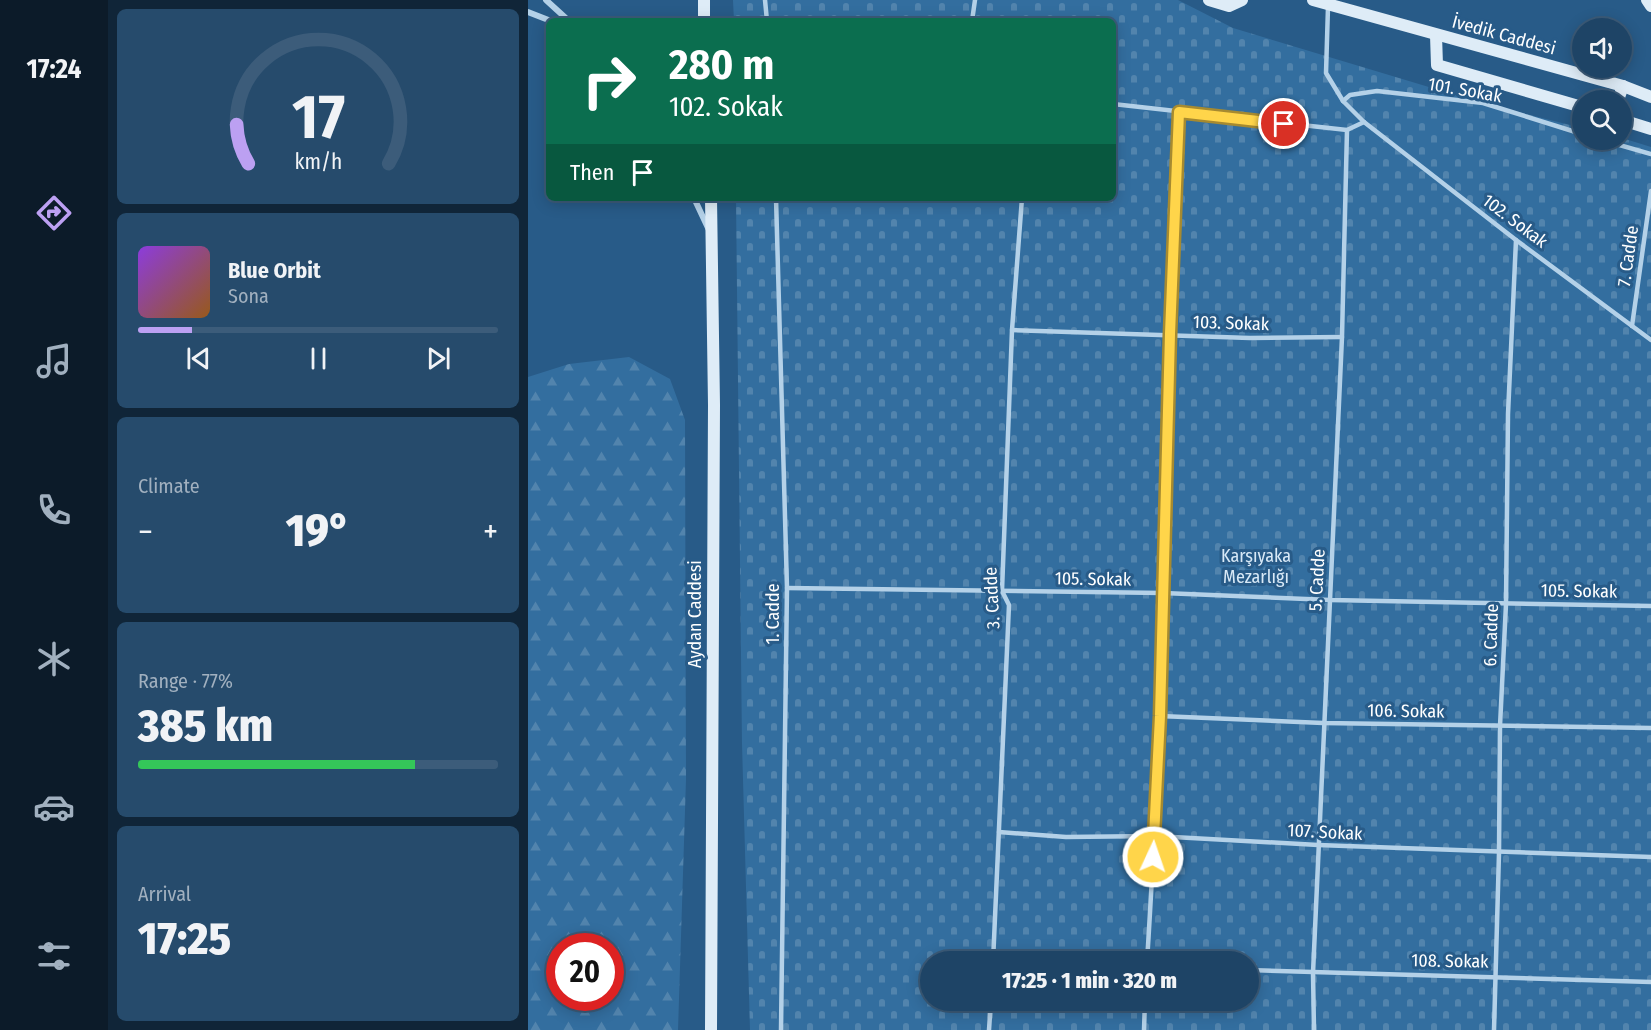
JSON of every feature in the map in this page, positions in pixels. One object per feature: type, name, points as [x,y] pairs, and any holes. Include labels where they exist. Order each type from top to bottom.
[{"type":"street","points":[[546,0],[565,18]]},
{"type":"street","points":[[704,0],[704,18]]},
{"type":"street","points":[[1209,0],[1229,6],[1242,0]]},
{"type":"street","name":"İvedik Caddesi","points":[[1313,0],[1623,86],[1651,97]]},
{"type":"street","points":[[1647,0],[1651,6]]},
{"type":"street","points":[[528,12],[546,19]]},
{"type":"street","points":[[1436,35],[1437,65],[1572,104]]},
{"type":"street","points":[[1622,90],[1623,86]]},
{"type":"street","points":[[1632,123],[1651,129]]},
{"type":"street","points":[[695,201],[712,236]]},
{"type":"street","name":"Aydan Caddesi","points":[[711,201],[714,440],[711,1030]]},
{"type":"lane","points":[[765,0],[767,18]]},
{"type":"lane","points":[[972,18],[975,0]]},
{"type":"lane","name":"102. Sokak","points":[[1328,4],[1326,73],[1342,101],[1364,122],[1516,240],[1651,340]]},
{"type":"lane","name":"101. Sokak","points":[[1342,101],[1350,95],[1377,91],[1482,103],[1572,131]]},
{"type":"lane","points":[[1116,105],[1347,130],[1364,122]]},
{"type":"lane","points":[[1148,951],[1160,716],[1170,334],[1179,112]]},
{"type":"lane","name":"5. Cadde","points":[[1314,1030],[1313,973],[1342,337],[1347,130]]},
{"type":"lane","points":[[1632,149],[1651,154]]},
{"type":"lane","name":"7. Cadde","points":[[1632,326],[1651,191]]},
{"type":"lane","name":"1. Cadde","points":[[776,201],[787,588],[781,1030]]},
{"type":"lane","name":"3. Cadde","points":[[993,951],[1009,604],[1002,591],[1012,330],[1022,201]]},
{"type":"lane","name":"6. Cadde","points":[[1494,1030],[1500,726],[1506,604],[1508,414],[1516,240]]},
{"type":"lane","name":"103. Sokak","points":[[1012,330],[1250,338],[1342,337]]},
{"type":"lane","name":"105. Sokak","points":[[787,588],[1162,593],[1330,600],[1651,606]]},
{"type":"lane","name":"106. Sokak","points":[[1160,716],[1323,723],[1651,728]]},
{"type":"lane","name":"107. Sokak","points":[[999,832],[1066,837],[1155,836],[1499,853],[1651,857]]},
{"type":"lane","name":"108. Sokak","points":[[1259,971],[1651,982]]},
{"type":"lane","points":[[990,1030],[991,1011]]},
{"type":"lane","points":[[1144,1030],[1145,1011]]},
{"type":"green space","name":"Karşıyaka Mezarlığı","points":[[733,0],[1178,0],[1233,28],[1482,103],[1572,126],[1572,150],[1632,150],[1632,141],[1651,147],[1651,1030],[750,1030],[742,743],[736,201],[1116,201],[1116,18],[734,18]]},
{"type":"green space","points":[[629,357],[670,379],[685,420],[686,779],[678,1030],[528,1030],[528,377],[569,364]]},
{"type":"route","points":[[1153,857],[1160,716],[1170,334],[1179,112],[1284,124]]}]
